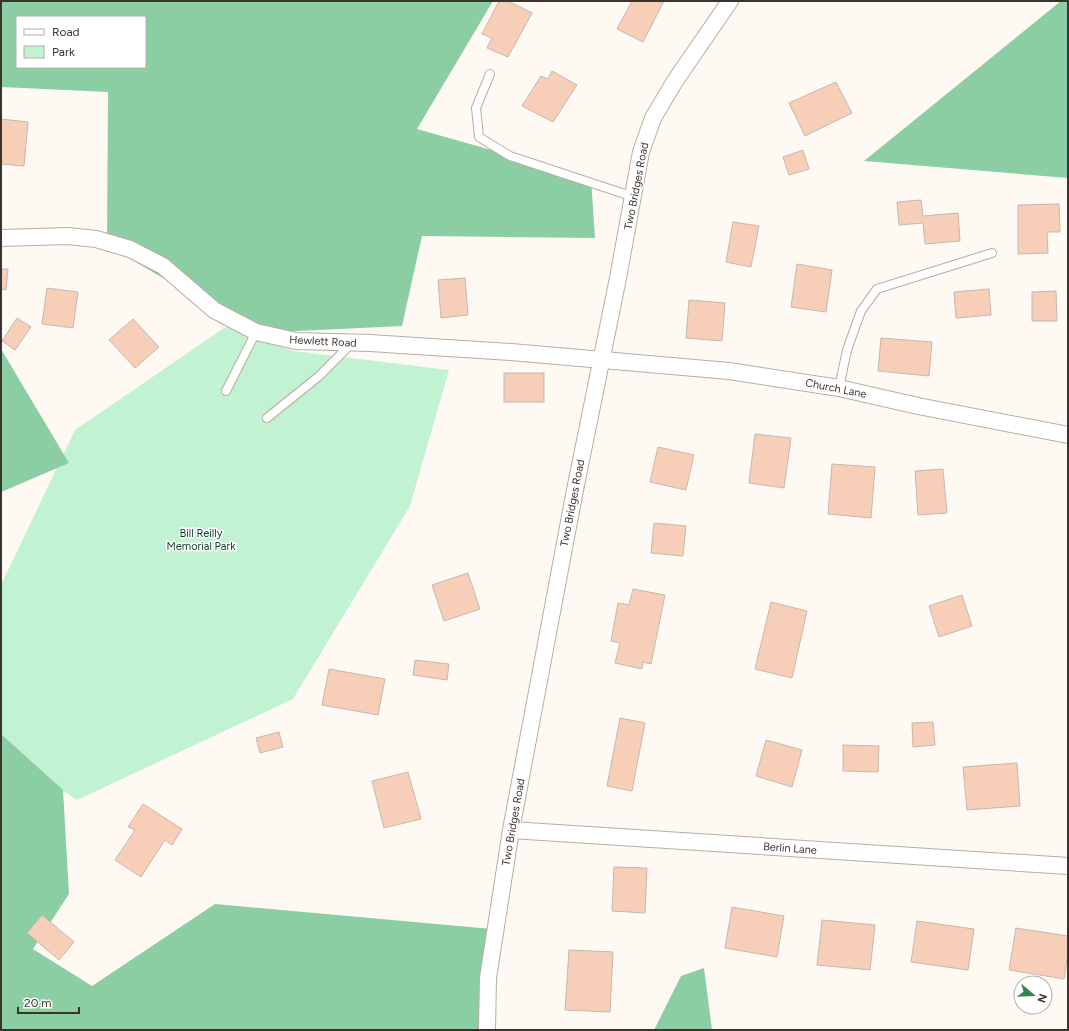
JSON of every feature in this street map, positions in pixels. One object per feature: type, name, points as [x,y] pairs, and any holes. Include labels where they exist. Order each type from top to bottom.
[{"type":"street","name":"Two Bridges Road","points":[[487,1030],[488,978],[511,830],[574,495],[634,197],[641,152],[653,118],[675,81],[730,1]]},
{"type":"street","name":"Hewlett Road","points":[[1,238],[68,236],[96,239],[130,249],[163,266],[214,310],[256,332],[296,341],[511,352],[602,359]]},
{"type":"street","name":"Church Lane","points":[[602,359],[729,371],[839,388],[925,408],[1068,435]]},
{"type":"street","name":"Berlin Lane","points":[[511,830],[1068,866]]},
{"type":"lane","points":[[490,74],[476,108],[479,137],[510,156],[634,197]]},
{"type":"lane","points":[[839,388],[847,350],[861,311],[877,289],[992,253]]},
{"type":"lane","points":[[226,391],[256,332]]},
{"type":"lane","points":[[267,418],[318,378],[353,343]]},
{"type":"green space","points":[[1,1],[493,1],[417,129],[591,178],[595,238],[422,236],[402,326],[256,333],[107,245],[108,92],[1,87]]},
{"type":"green space","points":[[1061,1],[1068,1],[1068,178],[864,161]]},
{"type":"green space","name":"Bill Reilly Memorial Park","points":[[227,326],[250,337],[294,351],[449,370],[410,506],[293,699],[77,800],[1,749],[1,585],[75,430]]},
{"type":"green space","points":[[1,349],[69,463],[1,492]]},
{"type":"green space","points":[[1,734],[63,790],[69,894],[33,949],[92,986],[215,904],[492,929],[491,1030],[1,1030]]},
{"type":"green space","points":[[704,968],[712,1030],[654,1030],[681,976]]},
{"type":"building","points":[[499,1],[508,1],[532,13],[508,57],[487,48],[492,38],[482,34]]},
{"type":"building","points":[[632,1],[664,1],[643,42],[617,29]]},
{"type":"building","points":[[552,71],[577,85],[553,122],[522,106],[541,76],[548,79]]},
{"type":"building","points":[[836,82],[852,113],[805,136],[789,103]]},
{"type":"building","points":[[1,119],[28,122],[24,166],[1,164]]},
{"type":"building","points":[[803,150],[809,169],[789,175],[783,157]]},
{"type":"building","points":[[921,200],[923,216],[958,213],[960,241],[925,244],[923,223],[899,225],[897,202]]},
{"type":"building","points":[[1059,204],[1060,232],[1047,232],[1048,253],[1018,254],[1018,205]]},
{"type":"building","points":[[733,222],[759,226],[751,267],[726,262]]},
{"type":"building","points":[[797,264],[832,270],[826,312],[791,307]]},
{"type":"building","points":[[1,269],[8,269],[6,290],[1,289]]},
{"type":"building","points":[[465,278],[468,315],[441,318],[438,280]]},
{"type":"building","points":[[47,288],[78,292],[73,328],[42,324]]},
{"type":"building","points":[[989,289],[991,315],[956,318],[954,292]]},
{"type":"building","points":[[1056,291],[1057,321],[1032,321],[1032,292]]},
{"type":"building","points":[[689,300],[725,303],[722,341],[686,338]]},
{"type":"building","points":[[17,318],[31,327],[15,350],[2,341]]},
{"type":"building","points":[[133,319],[159,347],[135,368],[109,340]]},
{"type":"building","points":[[881,338],[932,342],[929,376],[878,371]]},
{"type":"building","points":[[504,373],[544,373],[544,402],[504,402]]},
{"type":"building","points":[[755,434],[791,438],[784,488],[749,483]]},
{"type":"building","points":[[658,447],[694,455],[686,490],[650,482]]},
{"type":"building","points":[[832,464],[875,467],[871,518],[828,514]]},
{"type":"building","points":[[943,469],[947,513],[918,515],[915,471]]},
{"type":"building","points":[[654,523],[686,526],[683,556],[651,553]]},
{"type":"building","points":[[468,573],[480,609],[444,621],[432,585]]},
{"type":"building","points":[[633,589],[665,595],[651,664],[643,662],[642,669],[615,663],[620,643],[611,641],[618,603],[629,605]]},
{"type":"building","points":[[962,595],[972,626],[939,637],[929,606]]},
{"type":"building","points":[[771,602],[807,611],[792,678],[755,669]]},
{"type":"building","points":[[415,660],[449,664],[447,680],[413,675]]},
{"type":"building","points":[[329,669],[385,679],[378,715],[322,705]]},
{"type":"building","points":[[620,718],[645,723],[632,791],[607,786]]},
{"type":"building","points":[[933,722],[935,745],[913,747],[912,723]]},
{"type":"building","points":[[279,732],[283,747],[260,753],[256,738]]},
{"type":"building","points":[[766,740],[802,750],[792,787],[756,776]]},
{"type":"building","points":[[843,745],[879,746],[878,772],[843,771]]},
{"type":"building","points":[[1017,763],[1020,806],[967,810],[963,767]]},
{"type":"building","points":[[408,772],[421,819],[384,828],[372,781]]},
{"type":"building","points":[[143,804],[182,829],[172,845],[165,840],[141,877],[115,860],[135,830],[128,827]]},
{"type":"building","points":[[614,867],[647,868],[645,913],[612,911]]},
{"type":"building","points":[[732,907],[784,916],[777,957],[725,948]]},
{"type":"building","points":[[42,915],[74,942],[59,960],[27,933]]},
{"type":"building","points":[[822,920],[875,925],[870,970],[817,965]]},
{"type":"building","points":[[917,921],[974,929],[968,970],[911,962]]},
{"type":"building","points":[[1016,928],[1068,936],[1068,954],[1064,979],[1053,977],[1053,975],[1040,975],[1009,970]]},
{"type":"building","points":[[569,950],[613,952],[610,1012],[565,1010]]}]
